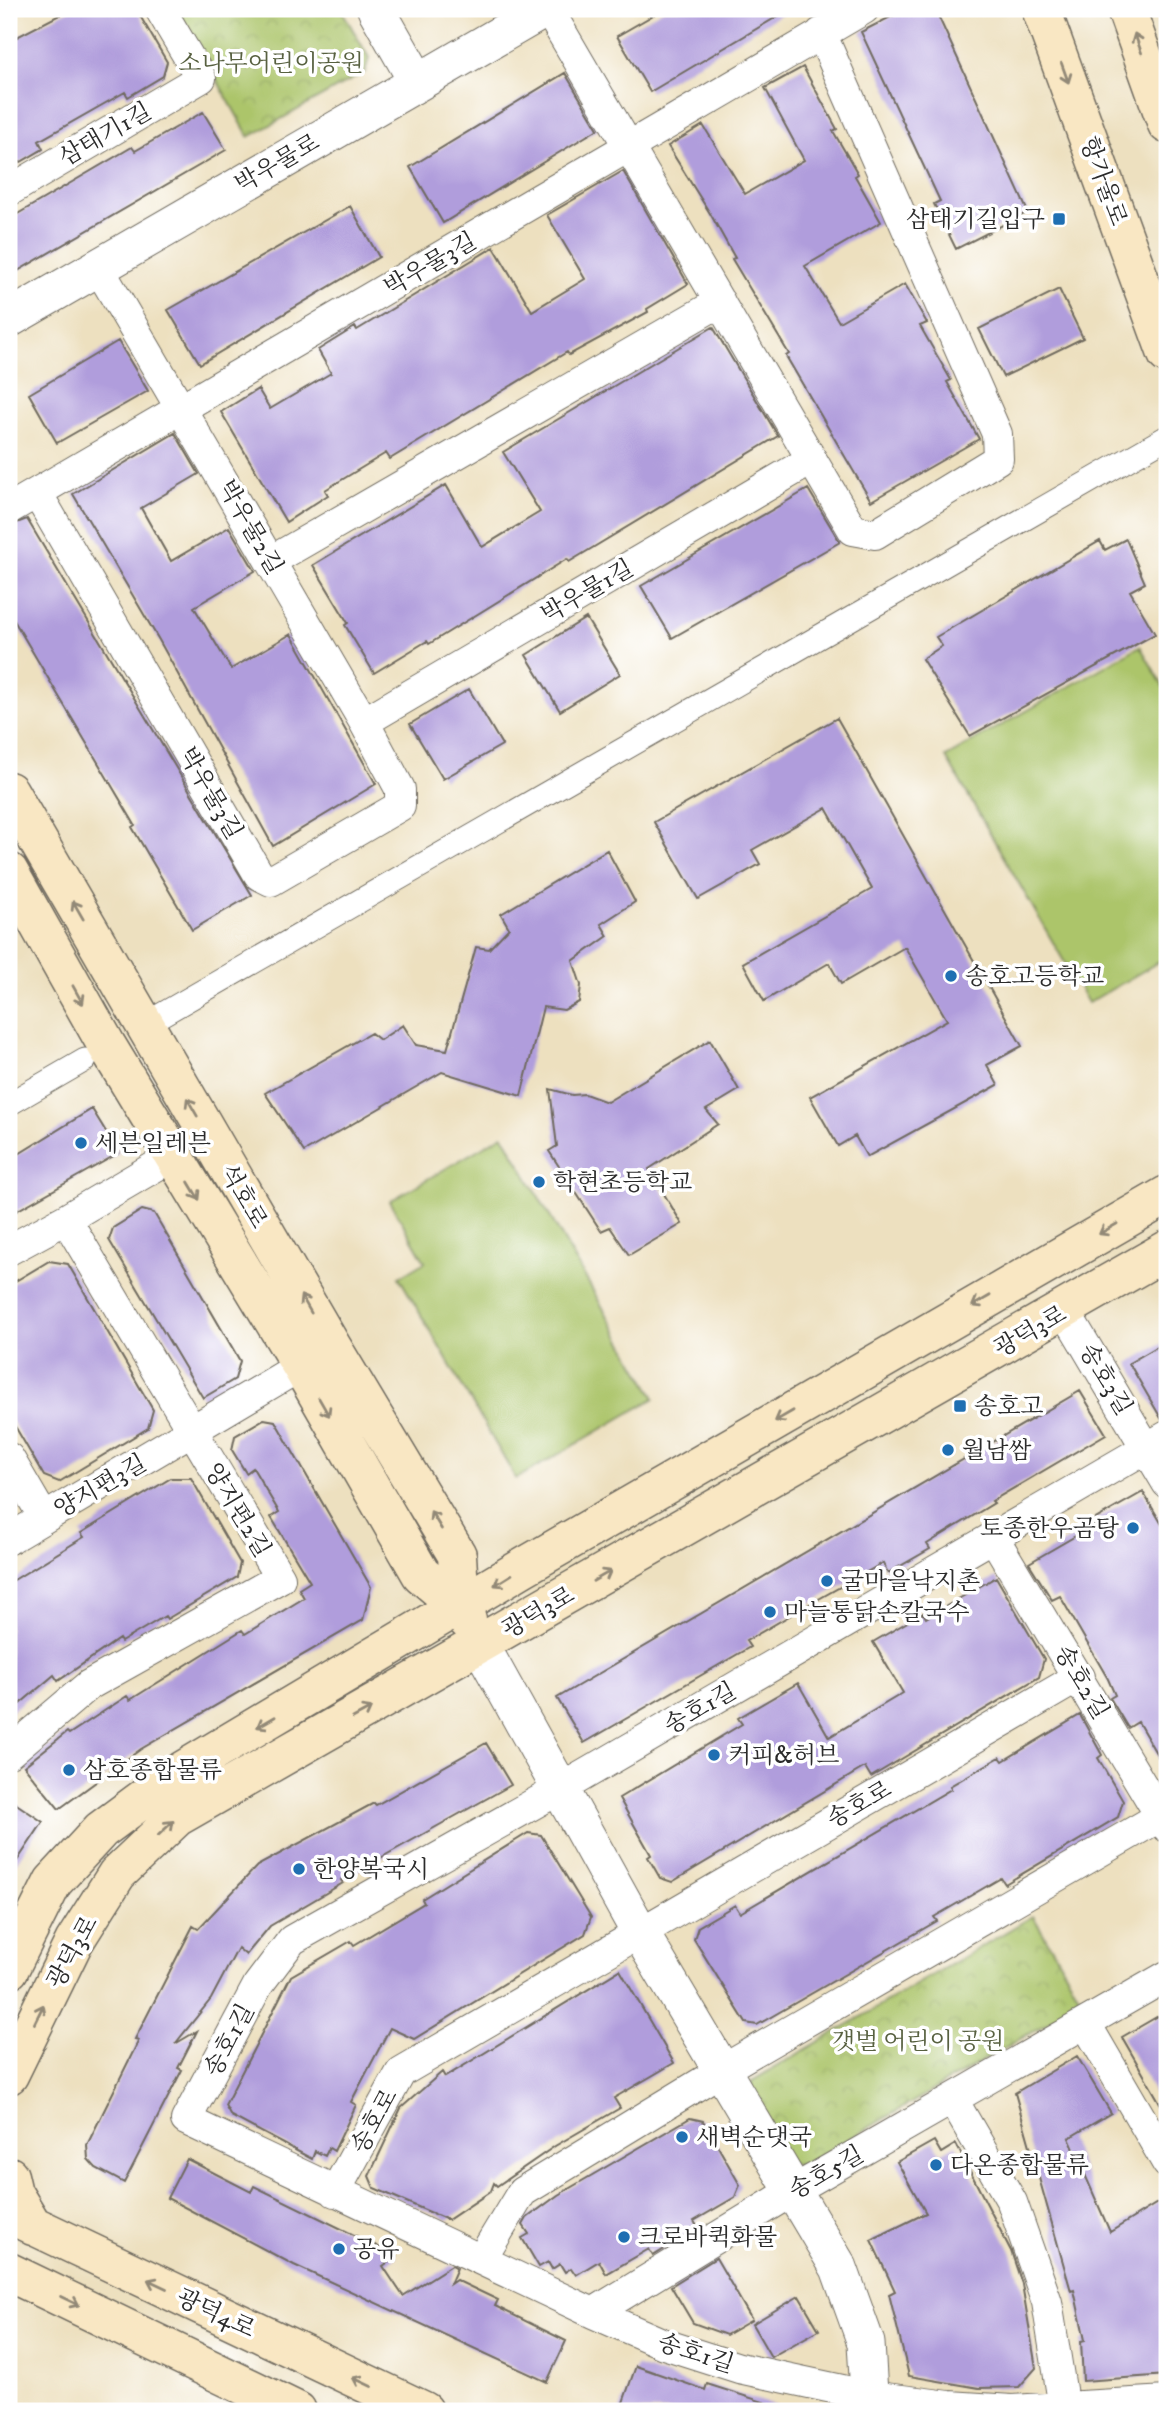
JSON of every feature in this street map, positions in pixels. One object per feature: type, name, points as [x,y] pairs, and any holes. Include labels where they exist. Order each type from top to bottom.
[{"type":"main road","name":"항가울로","points":[[1041,9],[1167,354]]},
{"type":"main road","points":[[1126,9],[1167,124]]},
{"type":"main road","name":"석호로","points":[[9,791],[316,1357],[421,1574],[460,1607],[481,1646]]},
{"type":"main road","name":"석호로","points":[[9,872],[173,1156],[316,1357]]},
{"type":"main road","name":"광덕3로","points":[[9,1970],[53,1882],[102,1830],[175,1775],[1167,1195]]},
{"type":"main road","name":"광덕3로","points":[[9,2075],[74,1942],[117,1874],[177,1817],[481,1646],[1167,1250]]},
{"type":"main road","points":[[9,2176],[21,2220]]},
{"type":"main road","name":"광덕4로","points":[[21,2220],[424,2411]]},
{"type":"main road","points":[[9,2272],[297,2411]]},
{"type":"street","name":"삼태기1길","points":[[9,191],[201,78],[160,9]]},
{"type":"street","points":[[376,9],[417,81]]},
{"type":"street","points":[[547,9],[631,147],[853,530],[875,534],[998,459],[996,434],[821,33]]},
{"type":"street","name":"박우물로","points":[[9,319],[417,81],[547,9]]},
{"type":"street","name":"박우물3길","points":[[9,509],[864,9]]},
{"type":"street","name":"박우물2길","points":[[98,267],[271,561],[400,789]]},
{"type":"street","points":[[271,561],[720,302]]},
{"type":"street","points":[[161,1015],[1167,436]]},
{"type":"street","name":"박우물1길","points":[[364,722],[811,460]]},
{"type":"street","name":"박우물3길","points":[[37,493],[259,875],[271,881],[400,806],[400,789]]},
{"type":"street","points":[[9,1104],[85,1060]]},
{"type":"street","points":[[9,1250],[173,1156]]},
{"type":"street","name":"양지편2길","points":[[9,1753],[89,1685],[280,1578],[191,1433],[66,1219]]},
{"type":"street","name":"송호3길","points":[[1065,1311],[1157,1442],[1167,1483]]},
{"type":"street","name":"양지편3길","points":[[9,1539],[316,1357]]},
{"type":"street","name":"송호1길","points":[[1157,1442],[560,1789],[292,1940],[258,1985],[186,2120],[593,2313],[664,2344],[739,2368],[870,2404],[1064,2409],[1167,2401]]},
{"type":"street","points":[[9,1458],[44,1518]]},
{"type":"street","name":"송호2길","points":[[994,1538],[1164,1822]]},
{"type":"street","points":[[481,1646],[639,1931],[724,2069],[839,2268],[866,2343],[870,2404]]},
{"type":"street","name":"송호로","points":[[335,2192],[401,2072],[1079,1677]]},
{"type":"street","points":[[481,2260],[522,2192],[724,2069],[1164,1822]]},
{"type":"street","name":"송호5길","points":[[593,2313],[794,2190],[1167,1976]]},
{"type":"street","points":[[1086,2024],[1167,2163]]},
{"type":"street","points":[[953,2100],[1012,2202],[1047,2302],[1064,2409]]},
{"type":"green space","name":"소나무어린이공원","points":[[177,9],[341,9],[369,58],[365,72],[249,137]]},
{"type":"green space","points":[[1140,646],[1167,693],[1167,957],[1088,1003],[946,757]]},
{"type":"green space","points":[[503,1135],[655,1398],[516,1479],[399,1277],[425,1262],[390,1201]]},
{"type":"green space","name":"갯벌 어린이 공원","points":[[1033,1916],[1083,2002],[802,2167],[788,2163],[748,2095],[752,2081]]},
{"type":"building","points":[[71,9],[136,9],[167,62],[163,76],[128,97],[125,92],[39,141],[43,149],[9,169],[9,41]]},
{"type":"building","points":[[664,9],[790,9],[650,92],[617,36]]},
{"type":"building","points":[[906,9],[935,9],[1028,212],[956,249],[934,204],[940,201],[861,32]]},
{"type":"building","points":[[803,67],[837,129],[833,131],[858,174],[855,176],[881,222],[805,266],[839,322],[905,284],[927,323],[920,326],[951,380],[947,382],[979,439],[871,501],[786,356],[789,354],[732,259],[735,258],[711,215],[668,146],[703,125],[745,194],[804,160],[765,88]]},
{"type":"building","points":[[565,73],[598,129],[443,223],[410,167]]},
{"type":"building","points":[[203,112],[226,150],[9,276],[9,219],[132,147],[135,151]]},
{"type":"building","points":[[623,171],[688,284],[647,309],[648,312],[569,355],[567,352],[390,459],[386,453],[325,490],[328,495],[286,522],[221,412],[258,389],[270,409],[331,373],[318,350],[355,327],[357,330],[494,247],[532,311],[585,279],[547,215]]},
{"type":"building","points":[[350,206],[379,257],[200,364],[168,310]]},
{"type":"building","points":[[1059,289],[1083,338],[1003,377],[979,329]]},
{"type":"building","points":[[713,327],[778,436],[569,562],[567,559],[429,644],[427,641],[374,673],[313,565],[446,485],[482,547],[540,512],[503,452]]},
{"type":"building","points":[[118,341],[148,391],[57,443],[29,394]]},
{"type":"building","points":[[175,433],[199,474],[141,508],[171,561],[229,527],[255,571],[194,607],[231,669],[291,634],[376,784],[273,846],[159,640],[73,494]]},
{"type":"building","points":[[808,489],[840,542],[672,638],[641,586]]},
{"type":"building","points":[[27,519],[252,895],[192,930],[132,827],[135,825],[9,612],[9,526]]},
{"type":"building","points":[[1126,539],[1145,583],[1130,591],[1155,634],[970,736],[922,659],[942,646],[936,637],[1100,541],[1105,550]]},
{"type":"building","points":[[586,618],[620,674],[560,711],[526,655]]},
{"type":"building","points":[[469,689],[502,745],[443,779],[410,724]]},
{"type":"building","points":[[837,718],[1022,1046],[987,1065],[998,1085],[867,1157],[855,1136],[838,1146],[810,1097],[947,1020],[905,947],[841,984],[829,963],[764,1001],[743,963],[872,889],[826,808],[752,850],[760,864],[698,899],[654,822]]},
{"type":"building","points":[[607,850],[635,902],[601,924],[608,936],[573,961],[581,985],[579,1002],[564,1010],[543,1007],[521,1096],[442,1072],[304,1152],[265,1093],[371,1033],[380,1040],[403,1025],[416,1045],[447,1050],[476,947],[489,949],[509,928],[501,914]]},
{"type":"building","points":[[710,1040],[739,1090],[706,1110],[718,1124],[649,1169],[682,1224],[629,1255],[610,1227],[601,1231],[549,1151],[557,1146],[550,1089],[572,1095],[585,1094],[607,1102]]},
{"type":"building","points":[[92,1109],[119,1153],[9,1215],[9,1160]]},
{"type":"building","points":[[142,1210],[154,1213],[240,1361],[235,1379],[203,1398],[109,1240],[113,1228]]},
{"type":"building","points":[[49,1261],[68,1264],[153,1410],[148,1428],[59,1482],[44,1476],[9,1416],[9,1285]]},
{"type":"building","points":[[1167,1341],[1167,1419],[1162,1420],[1129,1363]]},
{"type":"building","points":[[1080,1391],[1106,1434],[992,1501],[994,1503],[927,1544],[930,1549],[888,1573],[883,1563],[808,1605],[746,1641],[750,1647],[584,1743],[557,1698]]},
{"type":"building","points":[[264,1419],[275,1421],[371,1587],[363,1620],[141,1749],[59,1809],[24,1766],[67,1732],[69,1734],[127,1696],[130,1700],[242,1630],[245,1634],[304,1598],[299,1589],[310,1582],[271,1517],[279,1512],[253,1468],[246,1473],[232,1450],[235,1436]]},
{"type":"building","points":[[171,1478],[191,1478],[240,1563],[237,1577],[167,1619],[165,1616],[121,1642],[119,1639],[58,1681],[54,1675],[9,1713],[9,1583],[84,1537],[81,1533]]},
{"type":"building","points":[[1143,1492],[1167,1533],[1167,1772],[1138,1722],[1128,1728],[1110,1698],[1115,1695],[1108,1679],[1060,1596],[1052,1600],[1029,1563],[1096,1524],[1094,1520]]},
{"type":"building","points":[[996,1577],[1044,1659],[1039,1677],[871,1777],[865,1767],[672,1882],[660,1878],[648,1857],[651,1855],[619,1798],[742,1724],[738,1718],[798,1683],[829,1737],[903,1693],[873,1642],[923,1613],[926,1618]]},
{"type":"building","points":[[1080,1715],[1102,1755],[1098,1758],[1123,1801],[1118,1817],[1005,1884],[1001,1878],[934,1917],[937,1921],[757,2025],[746,2023],[694,1939],[698,1927],[735,1905],[740,1913],[951,1789],[950,1786],[1000,1757],[1003,1761]]},
{"type":"building","points":[[486,1743],[511,1785],[341,1880],[343,1883],[270,1926],[246,1955],[238,1948],[211,1999],[175,2044],[197,2031],[178,2068],[182,2070],[124,2183],[96,2168],[88,2159],[87,2145],[139,2040],[135,2039],[193,1926],[198,1929],[257,1866],[374,1803],[376,1805]]},
{"type":"building","points":[[9,1799],[43,1822],[9,1873]]},
{"type":"building","points":[[528,1833],[541,1835],[591,1917],[585,1934],[414,2039],[390,2028],[351,2102],[356,2105],[334,2151],[329,2148],[325,2156],[315,2151],[312,2159],[231,2116],[225,2105],[291,1976],[351,1941],[354,1945],[424,1903],[422,1899]]},
{"type":"building","points":[[620,1970],[674,2063],[614,2098],[620,2108],[555,2146],[497,2186],[494,2183],[491,2191],[448,2220],[374,2188],[369,2176],[401,2108],[442,2072],[445,2077]]},
{"type":"building","points":[[1167,2011],[1167,2115],[1122,2037]]},
{"type":"building","points":[[1077,2056],[1111,2113],[1069,2138],[1110,2232],[1167,2197],[1167,2375],[1083,2381],[1081,2341],[1085,2340],[1074,2290],[1071,2291],[1015,2093]]},
{"type":"building","points":[[690,2118],[703,2121],[740,2185],[735,2197],[694,2221],[698,2228],[653,2256],[649,2249],[606,2274],[599,2261],[576,2275],[571,2268],[565,2272],[560,2264],[552,2269],[548,2262],[539,2267],[522,2238],[529,2234],[523,2225],[527,2218],[558,2195]]},
{"type":"building","points":[[934,2141],[941,2153],[956,2144],[1011,2251],[1022,2284],[1036,2368],[1019,2387],[979,2388],[909,2376],[889,2294],[895,2291],[871,2240],[926,2213],[897,2162]]},
{"type":"building","points":[[187,2159],[251,2192],[254,2186],[397,2256],[383,2266],[403,2296],[452,2265],[457,2268],[450,2284],[456,2280],[498,2300],[495,2306],[566,2341],[547,2382],[294,2265],[167,2198]]},
{"type":"building","points":[[716,2258],[752,2320],[726,2335],[693,2323],[671,2286]]},
{"type":"building","points":[[799,2296],[819,2330],[771,2357],[752,2324]]},
{"type":"building","points":[[636,2366],[705,2390],[707,2384],[776,2406],[776,2411],[620,2411]]},
{"type":"place","name":"삼태기길입구","points":[[1059,219]]},
{"type":"place","name":"송호고등학교","points":[[951,976]]},
{"type":"place","name":"세븐일레븐","points":[[81,1143]]},
{"type":"place","name":"학현초등학교","points":[[539,1182]]},
{"type":"place","name":"송호고","points":[[960,1406]]},
{"type":"place","name":"월남쌈","points":[[948,1450]]},
{"type":"place","name":"토종한우곰탕","points":[[1133,1528]]},
{"type":"place","name":"굴마을낙지촌","points":[[827,1581]]},
{"type":"place","name":"마늘통닭손칼국수","points":[[770,1612]]},
{"type":"place","name":"커피&허브","points":[[714,1755]]},
{"type":"place","name":"삼호종합물류","points":[[69,1770]]},
{"type":"place","name":"한양복국시","points":[[299,1869]]},
{"type":"place","name":"새벽순댓국","points":[[682,2137]]},
{"type":"place","name":"다온종합물류","points":[[936,2165]]},
{"type":"place","name":"크로바퀵화물","points":[[624,2237]]},
{"type":"place","name":"공유","points":[[339,2249]]}]
